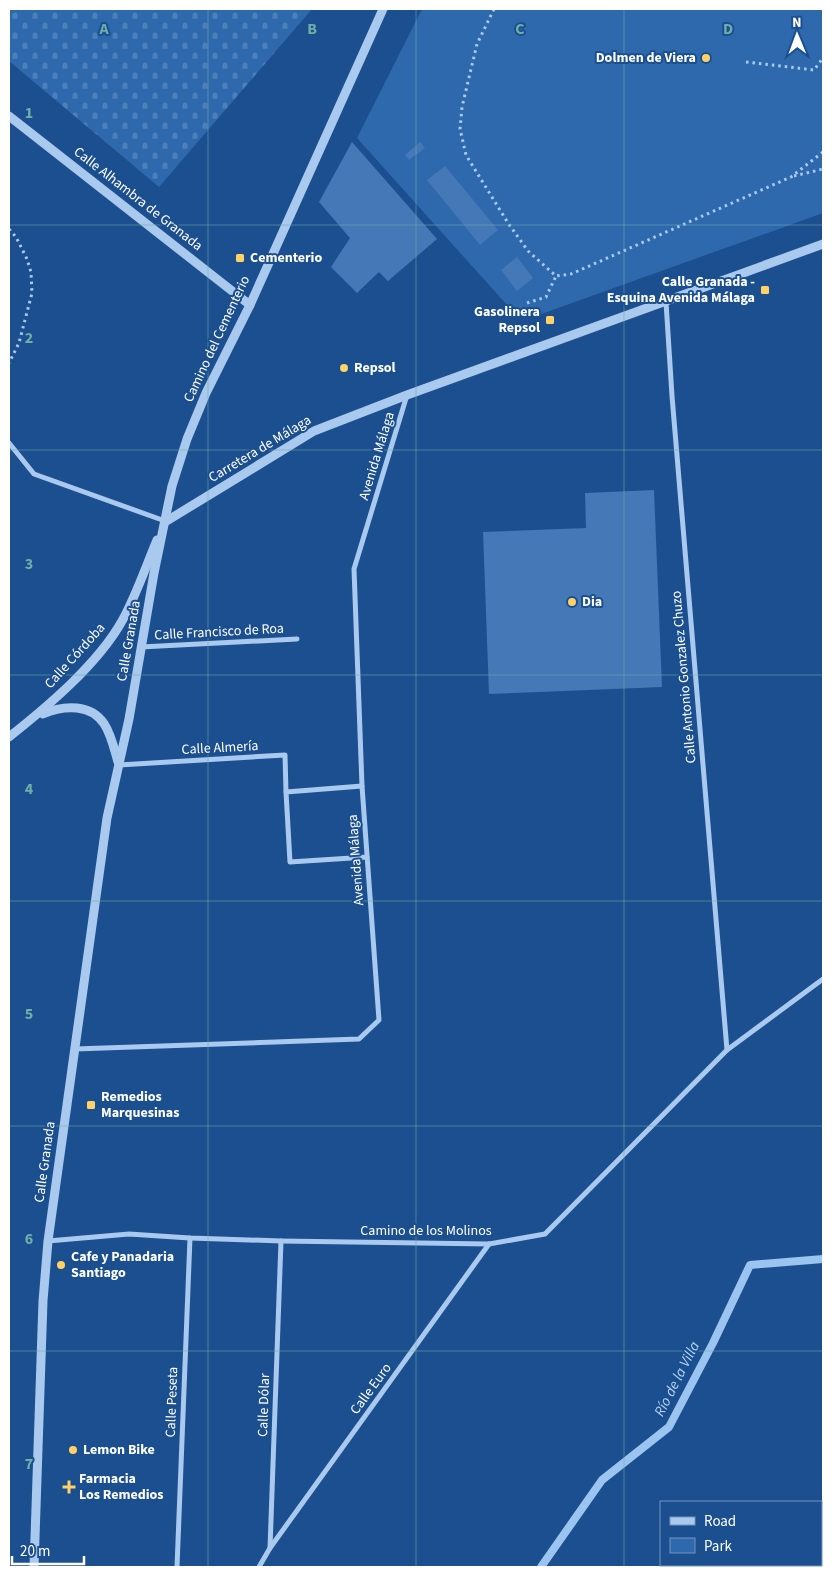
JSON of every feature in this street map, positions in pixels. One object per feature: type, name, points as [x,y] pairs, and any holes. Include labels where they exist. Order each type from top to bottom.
[{"type":"street","name":"Camino del Cementerio","points":[[166,522],[172,486],[187,439],[206,393],[250,305],[383,9]]},
{"type":"street","name":"Calle Alhambra de Granada","points":[[9,116],[250,305]]},
{"type":"street","name":"Carretera de Málaga","points":[[166,522],[314,431],[823,244]]},
{"type":"street","name":"Calle Antonio Gonzalez Chuzo","points":[[666,302],[672,396],[727,1050]]},
{"type":"street","name":"Avenida Málaga","points":[[75,1049],[359,1039],[379,1020],[362,786],[354,569],[407,396]]},
{"type":"street","points":[[9,443],[34,474],[166,522]]},
{"type":"street","name":"Calle Granada","points":[[34,1567],[43,1301],[48,1241],[107,818],[119,765],[154,573],[166,522]]},
{"type":"street","name":"Calle Córdoba","points":[[9,737],[49,705],[110,639],[123,620],[166,522]]},
{"type":"street","name":"Calle Francisco de Roa","points":[[141,647],[297,639]]},
{"type":"street","points":[[32,718],[61,708],[91,711],[105,724],[119,765]]},
{"type":"street","name":"Calle Almería","points":[[119,765],[285,755],[286,792]]},
{"type":"street","points":[[362,786],[286,792],[290,862],[367,857]]},
{"type":"street","name":"Camino de los Molinos","points":[[48,1241],[129,1234],[281,1241],[490,1244],[545,1234],[727,1050],[823,979]]},
{"type":"street","name":"Calle Peseta","points":[[177,1567],[190,1238]]},
{"type":"street","name":"Calle Dólar","points":[[259,1567],[270,1548],[281,1241]]},
{"type":"street","name":"Calle Euro","points":[[270,1548],[490,1244]]},
{"type":"path","points":[[494,9],[477,44],[462,107],[460,129],[466,155],[508,223],[528,251],[556,276],[571,274],[791,177],[823,169]]},
{"type":"path","points":[[746,62],[814,70],[823,58]]},
{"type":"path","points":[[791,177],[823,152]]},
{"type":"path","points":[[9,229],[16,237],[31,272],[32,293],[19,343],[9,364]]},
{"type":"path","points":[[527,302],[546,297],[556,276]]},
{"type":"green space","points":[[9,9],[312,9],[159,187],[9,61]]},
{"type":"green space","points":[[422,9],[823,9],[823,213],[533,317],[516,315],[357,138]]},
{"type":"building","points":[[352,142],[437,239],[388,281],[379,272],[357,293],[331,267],[350,238],[319,202]]},
{"type":"building","points":[[420,142],[425,148],[409,160],[405,155]]},
{"type":"building","points":[[445,166],[498,230],[480,245],[427,180]]},
{"type":"building","points":[[517,257],[533,278],[517,291],[501,270]]},
{"type":"building","name":"Dia","points":[[654,490],[662,687],[489,694],[483,532],[586,528],[585,493]]},
{"type":"waterway","name":"Río de la Villa","points":[[541,1567],[602,1480],[669,1427],[713,1343],[750,1265],[823,1259]]},
{"type":"place","name":"Dolmen de Viera","points":[[706,58]]},
{"type":"place","name":"Cementerio","points":[[240,258]]},
{"type":"place","name":"Calle Granada - Esquina Avenida Málaga","points":[[765,290]]},
{"type":"place","name":"Gasolinera Repsol","points":[[550,320]]},
{"type":"place","name":"Repsol","points":[[344,368]]},
{"type":"place","name":"Dia","points":[[572,602]]},
{"type":"place","name":"Remedios Marquesinas","points":[[91,1105]]},
{"type":"place","name":"Cafe y Panadaria Santiago","points":[[61,1265]]},
{"type":"place","name":"Lemon Bike","points":[[73,1450]]},
{"type":"place","name":"Farmacia Los Remedios","points":[[69,1487]]}]
